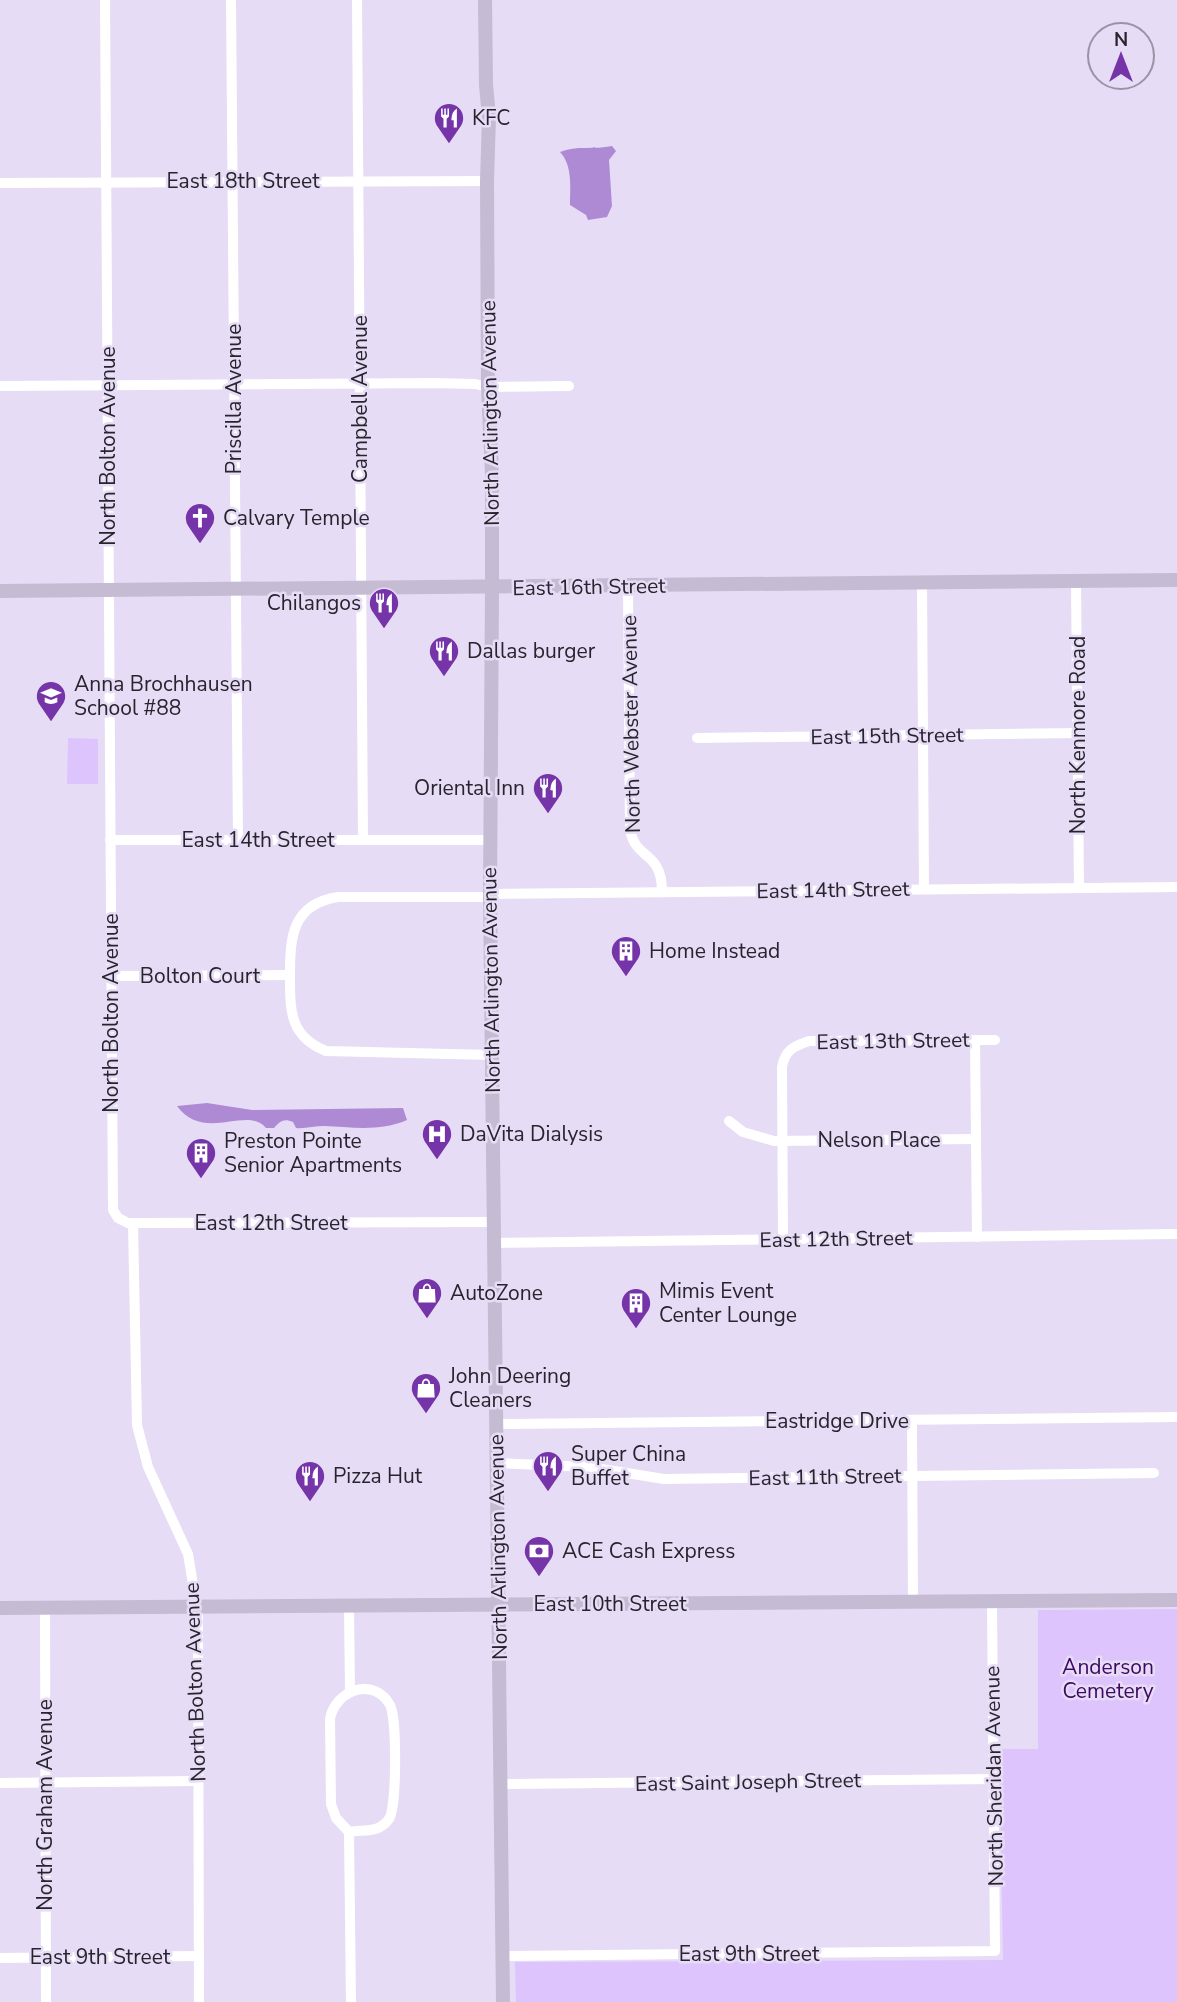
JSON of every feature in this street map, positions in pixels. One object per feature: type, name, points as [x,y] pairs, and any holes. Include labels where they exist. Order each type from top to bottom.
[{"type":"main road","name":"North Arlington Avenue","points":[[485,0],[489,117],[486,181],[488,387],[492,474],[490,895],[503,2002]]},
{"type":"main road","name":"East 16th Street","points":[[0,590],[492,588],[1177,580]]},
{"type":"main road","name":"East 10th Street","points":[[0,1608],[1177,1600]]},
{"type":"street","name":"North Bolton Avenue","points":[[105,0],[112,1207],[118,1218],[125,1223],[132,1223],[137,1425],[148,1467],[188,1554],[197,1607],[199,2002]]},
{"type":"street","name":"Priscilla Avenue","points":[[231,0],[239,841]]},
{"type":"street","name":"Campbell Avenue","points":[[357,0],[363,841]]},
{"type":"street","name":"East 18th Street","points":[[0,183],[486,181]]},
{"type":"street","points":[[0,386],[569,386]]},
{"type":"street","name":"North Kenmore Road","points":[[1076,582],[1079,887]]},
{"type":"street","points":[[922,583],[924,889]]},
{"type":"street","name":"North Webster Avenue","points":[[628,586],[630,830],[638,848],[653,859],[660,870],[662,892]]},
{"type":"street","name":"East 15th Street","points":[[696,738],[1078,733]]},
{"type":"street","name":"East 14th Street","points":[[110,840],[490,840]]},
{"type":"street","name":"East 14th Street","points":[[492,1055],[338,1053],[323,1050],[306,1040],[295,1024],[290,1010],[290,945],[293,930],[304,914],[319,902],[338,897],[1177,887]]},
{"type":"street","name":"Bolton Court","points":[[111,976],[290,975]]},
{"type":"street","name":"East 13th Street","points":[[782,1141],[782,1067],[792,1047],[809,1041],[995,1040]]},
{"type":"street","points":[[975,1041],[977,1237]]},
{"type":"street","name":"Nelson Place","points":[[729,1121],[743,1132],[782,1141],[976,1139]]},
{"type":"street","points":[[782,1141],[783,1240]]},
{"type":"street","name":"East 12th Street","points":[[132,1223],[494,1222]]},
{"type":"street","name":"East 12th Street","points":[[494,1243],[1177,1234]]},
{"type":"street","name":"Eastridge Drive","points":[[496,1423],[1177,1417]]},
{"type":"street","points":[[912,1420],[913,1602]]},
{"type":"street","name":"East 11th Street","points":[[498,1463],[589,1467],[664,1479],[1154,1473]]},
{"type":"street","name":"North Sheridan Avenue","points":[[992,1601],[995,1951]]},
{"type":"street","points":[[349,1606],[350,1692]]},
{"type":"street","name":"North Graham Avenue","points":[[45,1608],[46,2002]]},
{"type":"street","points":[[349,1832],[380,1827],[391,1815],[395,1800],[392,1709],[386,1699],[376,1692],[361,1689],[350,1692],[337,1701],[330,1719],[331,1804],[336,1818],[349,1832],[351,2002]]},
{"type":"street","name":"East Saint Joseph Street","points":[[502,1784],[994,1780]]},
{"type":"street","points":[[0,1783],[198,1781]]},
{"type":"street","name":"East 9th Street","points":[[503,1956],[995,1951]]},
{"type":"street","name":"East 9th Street","points":[[0,1958],[199,1956]]},
{"type":"green space","points":[[68,738],[98,739],[98,784],[67,784]]},
{"type":"green space","name":"Anderson Cemetery","points":[[1177,1609],[1177,2002],[516,2002],[515,1962],[1003,1960],[999,1749],[1038,1749],[1038,1610]]},
{"type":"shaded area","points":[[612,146],[616,151],[609,160],[612,206],[607,217],[588,220],[586,215],[570,205],[569,170],[560,152]]},
{"type":"shaded area","points":[[207,1103],[252,1110],[403,1108],[407,1120],[376,1127],[296,1128],[293,1122],[285,1120],[274,1128],[266,1128],[258,1122],[248,1120],[200,1122],[188,1117],[177,1106]]},
{"type":"place","name":"KFC","points":[[449,145]]},
{"type":"place","name":"Calvary Temple","points":[[200,545]]},
{"type":"place","name":"Chilangos","points":[[384,630]]},
{"type":"place","name":"Dallas burger","points":[[444,678]]},
{"type":"place","name":"Anna Brochhausen School #88","points":[[51,723]]},
{"type":"place","name":"Oriental Inn","points":[[548,815]]},
{"type":"place","name":"Home Instead","points":[[626,978]]},
{"type":"place","name":"DaVita Dialysis","points":[[437,1161]]},
{"type":"place","name":"Preston Pointe Senior Apartments","points":[[201,1180]]},
{"type":"place","name":"AutoZone","points":[[427,1320]]},
{"type":"place","name":"Mimis Event Center Lounge","points":[[636,1330]]},
{"type":"place","name":"John Deering Cleaners","points":[[426,1415]]},
{"type":"place","name":"Super China Buffet","points":[[548,1493]]},
{"type":"place","name":"Pizza Hut","points":[[310,1503]]},
{"type":"place","name":"ACE Cash Express","points":[[539,1578]]}]
